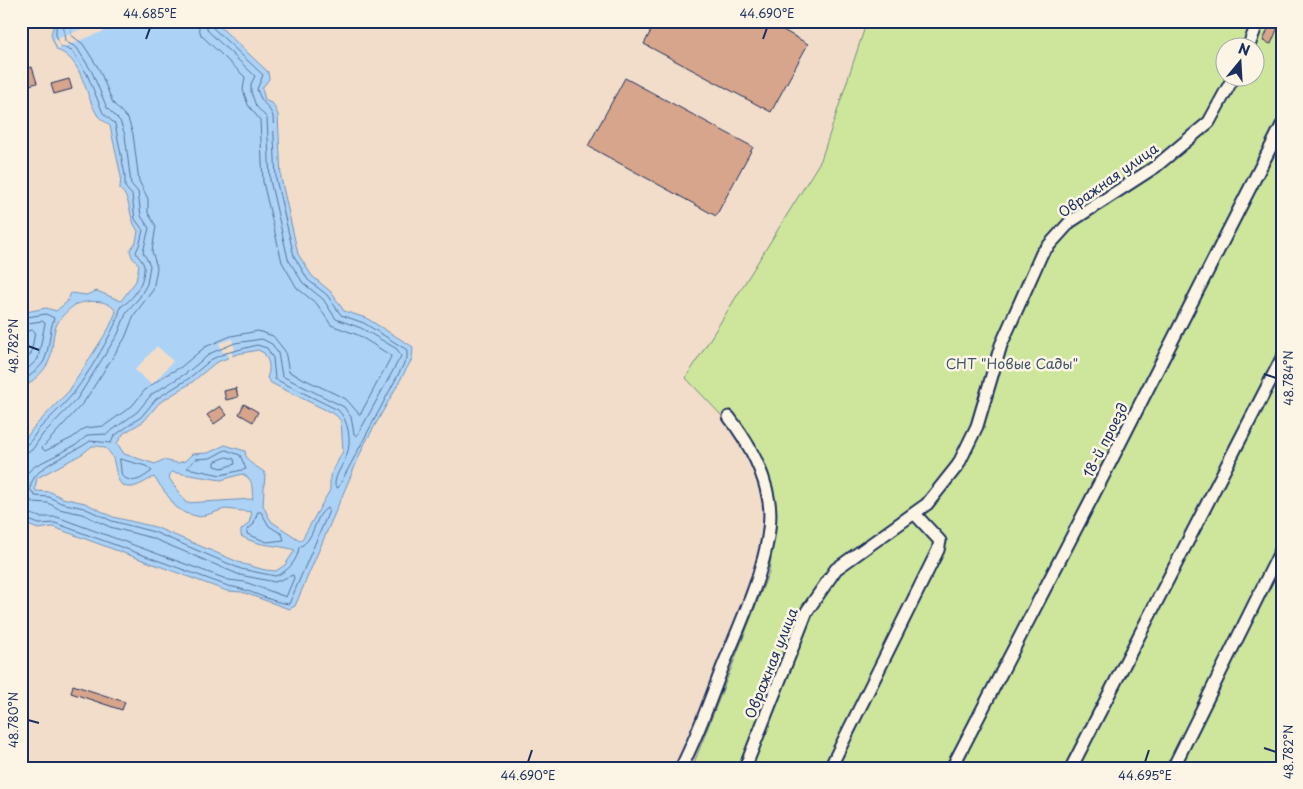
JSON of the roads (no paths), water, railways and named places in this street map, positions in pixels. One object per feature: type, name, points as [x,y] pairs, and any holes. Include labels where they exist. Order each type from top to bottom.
[{"type":"street","points":[[1252,38],[1258,21]]},
{"type":"street","name":"Овражная улица","points":[[745,768],[807,611],[836,569],[927,504],[958,465],[977,426],[1001,345],[1042,253],[1070,222],[1155,166],[1209,122],[1228,88]]},
{"type":"street","name":"18-й проезд","points":[[952,768],[1115,454],[1282,125]]},
{"type":"street","points":[[1071,768],[1282,358]]},
{"type":"street","points":[[681,768],[690,750],[760,574],[769,521],[769,504],[757,462],[746,438],[729,417]]},
{"type":"street","points":[[830,768],[938,550],[940,541],[915,514]]},
{"type":"street","points":[[1173,768],[1282,548]]},
{"type":"water","points":[[51,21],[214,21],[268,72],[269,79],[262,88],[265,100],[273,104],[278,115],[281,178],[298,254],[312,276],[331,292],[344,311],[366,318],[413,347],[412,359],[364,445],[295,606],[289,609],[242,592],[227,591],[53,527],[38,529],[21,522],[21,445],[34,427],[69,391],[109,328],[116,312],[109,305],[93,301],[75,305],[71,308],[61,317],[57,324],[48,363],[21,392],[21,313],[46,308],[56,311],[67,302],[71,293],[86,295],[97,291],[121,301],[136,281],[139,265],[132,257],[130,250],[136,242],[138,231],[132,220],[127,199],[120,189],[121,176],[110,126],[98,116],[93,108],[73,62],[57,50],[51,35],[53,27]],"holes":[[[258,350],[264,353],[267,359],[269,365],[267,378],[271,383],[336,415],[341,421],[343,451],[330,476],[330,490],[301,541],[272,522],[268,516],[263,505],[265,473],[247,459],[245,451],[225,445],[208,453],[192,454],[185,461],[178,463],[163,460],[155,464],[124,454],[117,443],[124,433],[144,421],[159,403],[191,383],[215,363],[237,354]],[[92,446],[103,447],[113,458],[119,481],[124,486],[132,487],[154,477],[176,507],[185,513],[200,517],[225,509],[252,512],[249,523],[241,530],[241,536],[261,544],[295,550],[285,565],[276,571],[265,570],[243,564],[155,527],[113,517],[85,503],[62,498],[51,492],[36,491],[37,478],[82,454]],[[171,472],[221,480],[242,474],[251,481],[253,499],[186,503],[169,478]]]},
{"type":"park label","name":"СНТ \"Новые Сады\"","points":[[1012,363]]}]
